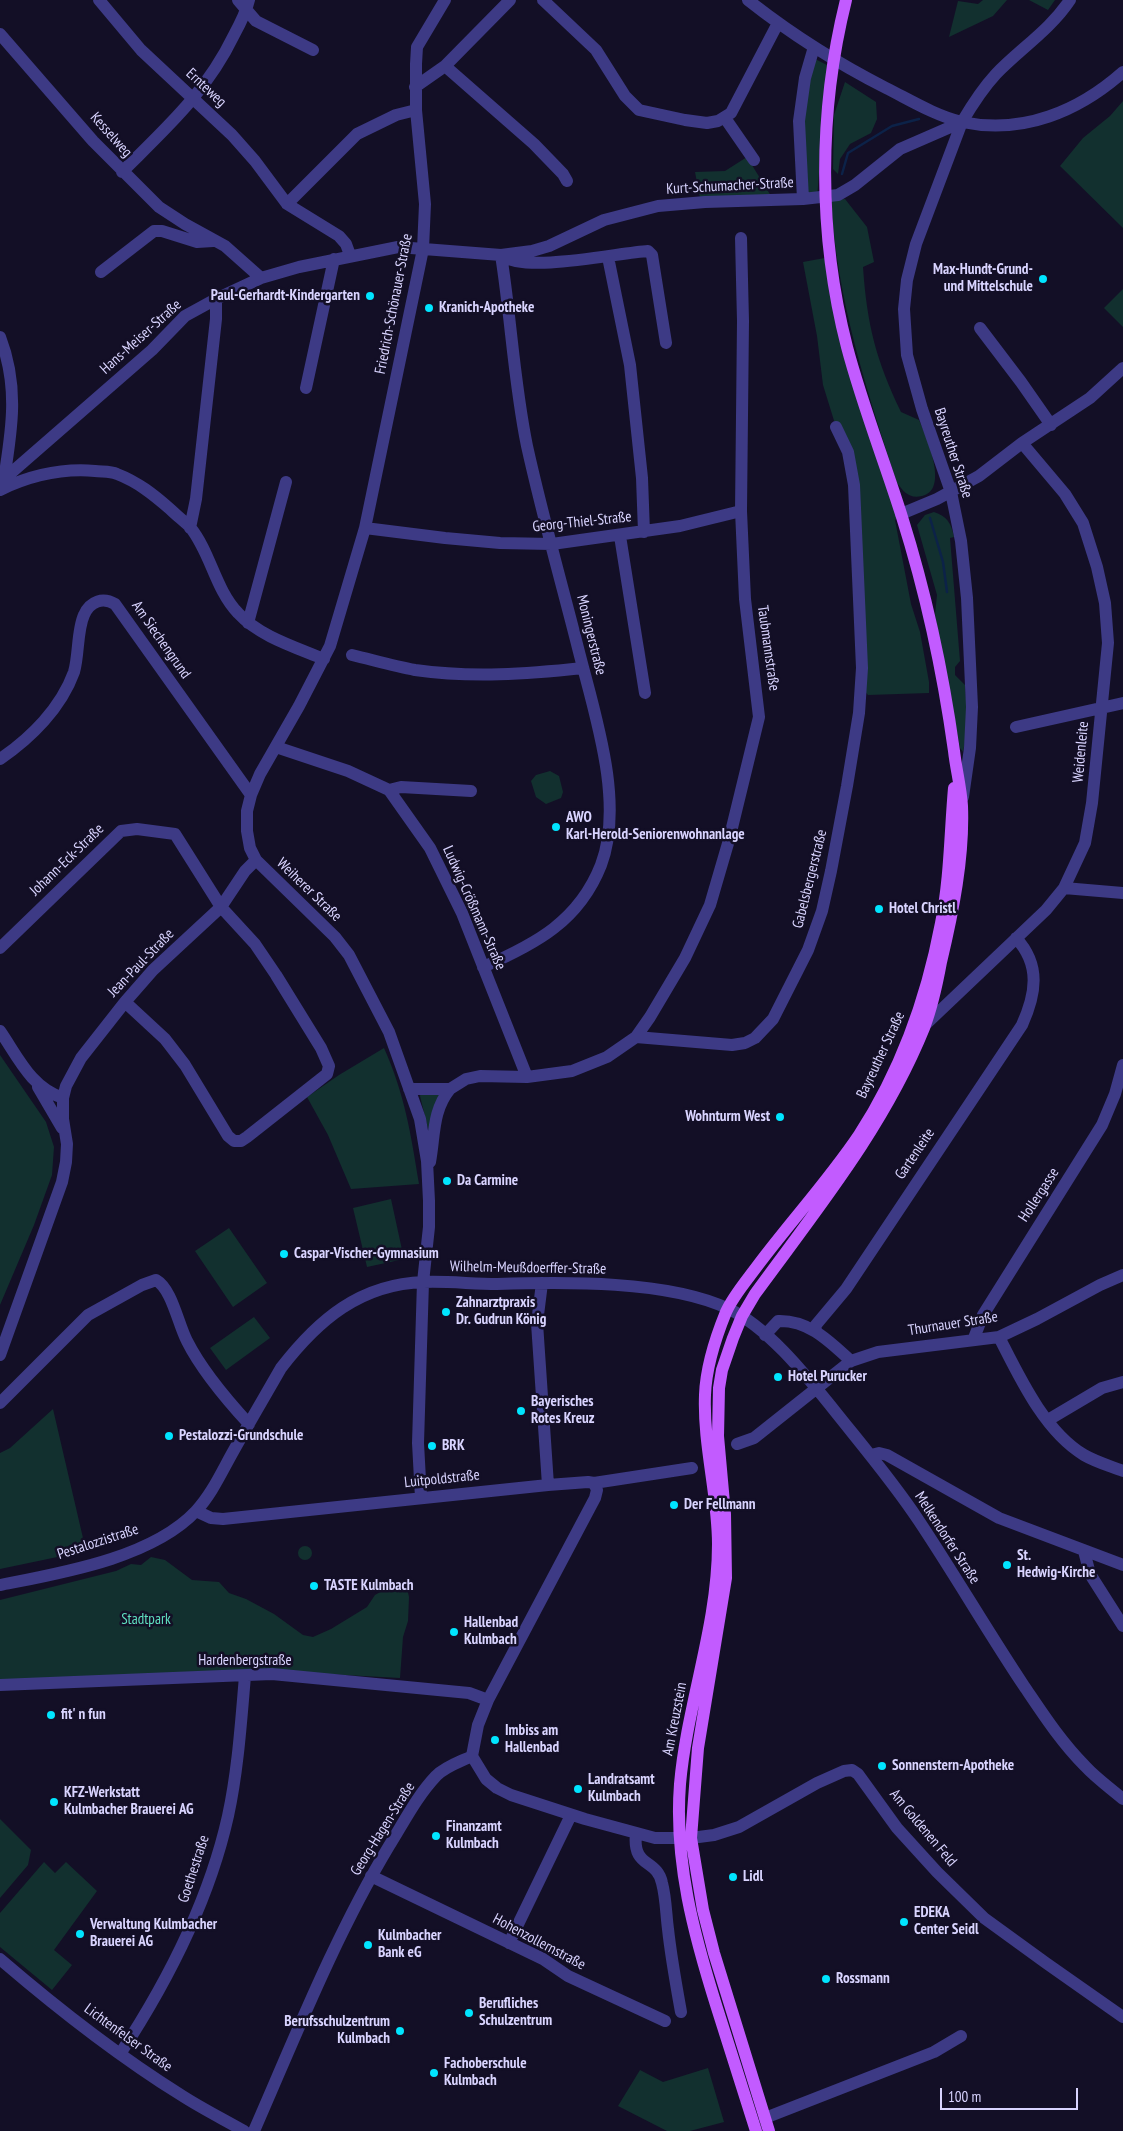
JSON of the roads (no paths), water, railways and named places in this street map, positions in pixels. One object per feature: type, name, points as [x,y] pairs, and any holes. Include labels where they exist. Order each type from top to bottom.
[{"type":"main road","name":"Bayreuther Straße","points":[[742,1316],[755,1294],[866,1141],[886,1108],[925,1025],[949,928],[959,851],[962,804],[949,717],[928,610],[901,514],[847,346],[836,297],[826,210],[825,148],[830,87],[846,0]]},
{"type":"main road","name":"Bayreuther Straße","points":[[728,1308],[778,1238],[816,1192],[858,1135],[879,1101],[908,1039],[921,1004],[942,922],[956,771]]},
{"type":"main road","name":"Am Kreuzstein","points":[[728,1308],[712,1348],[705,1392],[718,1543],[711,1616],[682,1765],[679,1806],[685,1838],[714,1953],[769,2131]]},
{"type":"main road","name":"Am Kreuzstein","points":[[742,1316],[722,1370],[719,1388],[718,1436],[725,1514],[726,1578],[698,1748],[682,1872],[689,1912],[756,2131]]},
{"type":"street","name":"Ernteweg","points":[[99,0],[141,50],[232,135],[287,204],[339,236],[346,244],[350,256]]},
{"type":"street","points":[[238,0],[248,5],[256,21],[314,50]]},
{"type":"street","name":"Friedrich-Schönauer-Straße","points":[[364,528],[424,249],[425,204],[415,87],[417,47],[445,0]]},
{"type":"street","points":[[415,87],[445,66],[510,0]]},
{"type":"street","points":[[543,0],[596,50],[625,96],[639,110],[645,113],[698,122],[718,121],[725,118],[734,107],[778,23]]},
{"type":"street","points":[[748,0],[778,23],[855,72],[930,109],[962,122],[1017,124],[1046,118],[1072,108],[1098,93],[1121,73]]},
{"type":"street","name":"Bayreuther Straße","points":[[962,804],[970,748],[972,706],[967,598],[961,541],[951,492],[922,409],[907,355],[904,309],[916,244],[962,122],[996,74],[1061,14],[1070,0]]},
{"type":"street","points":[[122,172],[194,99],[226,52],[248,5]]},
{"type":"street","name":"Kesselweg","points":[[0,34],[122,172],[159,207],[213,241],[225,246],[261,278]]},
{"type":"street","name":"Kurt-Schumacher-Straße","points":[[424,249],[501,255],[549,246],[604,220],[658,206],[803,199],[799,121],[805,78],[814,47]]},
{"type":"street","points":[[445,66],[534,144],[567,181]]},
{"type":"street","points":[[287,204],[357,134],[396,115],[416,110]]},
{"type":"street","name":"Kurt-Schumacher-Straße","points":[[725,118],[754,160]]},
{"type":"street","points":[[803,199],[838,195],[855,185],[900,149],[962,122]]},
{"type":"street","name":"Kesselweg","points":[[101,272],[154,231],[162,230],[188,240],[213,241]]},
{"type":"street","name":"Taubmannstraße","points":[[636,1037],[685,958],[710,904],[729,840],[759,716],[745,599],[741,511],[743,321],[741,238]]},
{"type":"street","name":"Hans-Meiser-Straße","points":[[1,486],[152,350],[185,316],[261,278],[299,267],[398,247],[424,249]]},
{"type":"street","points":[[501,255],[508,260],[536,262],[608,257],[648,251],[652,255],[666,343]]},
{"type":"street","name":"Moningerstraße","points":[[483,967],[518,952],[553,930],[571,915],[588,893],[601,865],[608,840],[610,805],[603,748],[525,436],[515,374],[501,255]]},
{"type":"street","points":[[608,257],[630,366],[642,478],[644,532]]},
{"type":"street","points":[[306,388],[334,260]]},
{"type":"street","points":[[190,528],[196,499],[216,319],[216,299]]},
{"type":"street","points":[[980,328],[1051,425]]},
{"type":"street","points":[[0,337],[4,363],[11,374],[14,404],[1,486],[42,474],[74,469],[115,473],[137,483],[156,497],[190,528],[207,556],[229,602],[248,623],[267,634],[324,659]]},
{"type":"street","points":[[901,514],[951,492],[980,476],[1022,443],[1090,398],[1123,368]]},
{"type":"street","name":"Gabelsbergerstraße","points":[[636,1037],[732,1045],[745,1043],[755,1038],[773,1019],[791,985],[808,950],[822,911],[832,871],[856,730],[862,668],[859,632],[858,549],[853,477],[848,452],[836,427]]},
{"type":"street","name":"Weidenleite","points":[[925,1025],[969,981],[1046,910],[1064,888],[1085,843],[1092,803],[1108,643],[1105,603],[1097,567],[1083,523],[1065,494],[1022,443]]},
{"type":"street","points":[[248,623],[286,482]]},
{"type":"street","name":"Georg-Thiel-Straße","points":[[364,528],[500,543],[552,544],[620,536],[680,526],[741,511]]},
{"type":"street","name":"Weiherer Straße","points":[[364,528],[340,615],[324,659],[260,774],[251,795],[247,831],[250,848],[256,860],[335,938],[348,955],[389,1032],[420,1119],[427,1175],[428,1227],[423,1282],[418,1443],[420,1498]]},
{"type":"street","points":[[620,536],[645,693]]},
{"type":"street","name":"Am Siechengrund","points":[[0,759],[34,732],[57,703],[74,671],[84,615],[99,600],[107,599],[115,604],[251,795]]},
{"type":"street","points":[[352,655],[415,670],[462,674],[522,674],[583,668]]},
{"type":"street","points":[[1016,727],[1101,707],[1123,704]]},
{"type":"street","points":[[276,747],[348,772],[390,790],[401,787],[471,791]]},
{"type":"street","name":"Ludwig-Crößmann-Straße","points":[[390,790],[430,848],[462,913],[527,1077]]},
{"type":"street","name":"Johann-Eck-Straße","points":[[0,948],[121,830],[137,829],[175,834],[220,907],[255,944],[276,975],[321,1048],[329,1066],[329,1071],[247,1138],[241,1141],[234,1141],[228,1136],[185,1065],[165,1039],[125,1002]]},
{"type":"street","name":"Jean-Paul-Straße","points":[[62,1098],[66,1086],[82,1058],[125,1002],[153,970],[220,907],[245,871],[256,860]]},
{"type":"street","points":[[1064,888],[1123,893]]},
{"type":"street","name":"Gartenleite","points":[[816,1330],[815,1326],[846,1289],[854,1274],[1022,1025],[1028,1012],[1034,977],[1033,964],[1016,938]]},
{"type":"street","points":[[0,1031],[36,1083],[66,1136]]},
{"type":"street","points":[[427,1175],[435,1140],[434,1121],[442,1099],[450,1089],[466,1079],[480,1076],[527,1077],[548,1075],[590,1065],[607,1057],[636,1037]]},
{"type":"street","name":"Hollergasse","points":[[974,1338],[983,1315],[1102,1124],[1115,1094],[1123,1065]]},
{"type":"street","points":[[0,1355],[62,1182],[66,1162],[66,1136],[62,1098],[50,1094],[36,1083]]},
{"type":"street","points":[[409,1089],[450,1089]]},
{"type":"street","name":"Thurnauer Straße","points":[[817,1389],[835,1372],[851,1361],[878,1352],[974,1338],[998,1337],[1037,1319],[1100,1284],[1123,1275]]},
{"type":"street","points":[[0,1403],[88,1315],[150,1281],[156,1280],[162,1283],[187,1341],[199,1362],[234,1408],[249,1424]]},
{"type":"street","name":"Wilhelm-Meußdoerffer-Straße","points":[[196,1511],[212,1489],[281,1368],[311,1332],[334,1312],[358,1298],[382,1289],[423,1282],[475,1284],[542,1283],[648,1288],[728,1308]]},
{"type":"street","points":[[542,1283],[537,1323],[548,1485]]},
{"type":"street","name":"Melkendorfer Straße","points":[[728,1308],[742,1316],[765,1335],[817,1389],[871,1455],[917,1518],[994,1640],[1055,1731],[1085,1766],[1123,1799]]},
{"type":"street","points":[[765,1335],[778,1321],[790,1321],[816,1330],[851,1361]]},
{"type":"street","points":[[998,1337],[1020,1379],[1048,1420],[1064,1439],[1084,1455],[1123,1471]]},
{"type":"street","points":[[1048,1420],[1102,1388],[1123,1382]]},
{"type":"street","points":[[738,1444],[754,1438],[817,1389]]},
{"type":"street","points":[[871,1455],[879,1453],[887,1455],[999,1518],[1123,1565]]},
{"type":"street","name":"Luitpoldstraße","points":[[196,1511],[211,1518],[223,1519],[548,1485],[594,1483],[692,1468]]},
{"type":"street","points":[[594,1483],[597,1490],[595,1498],[488,1700],[478,1725],[472,1756],[486,1779],[497,1788],[511,1795],[571,1815],[655,1838],[685,1838]]},
{"type":"street","name":"Pestalozzistraße","points":[[0,1585],[78,1567],[126,1552],[164,1536],[186,1521],[196,1511]]},
{"type":"street","points":[[1084,1551],[1090,1574],[1123,1626]]},
{"type":"street","name":"Hardenbergstraße","points":[[0,1685],[272,1674],[469,1692],[488,1700]]},
{"type":"street","name":"Goethestraße","points":[[120,2054],[136,2031],[161,1986],[185,1941],[201,1904],[228,1816],[245,1676]]},
{"type":"street","name":"Georg-Hagen-Straße","points":[[254,2131],[306,2011],[371,1876],[415,1803],[435,1778],[444,1769],[472,1756]]},
{"type":"street","name":"Am Goldenen Feld","points":[[685,1838],[714,1835],[739,1827],[817,1783],[844,1771],[852,1770],[858,1774],[904,1836],[937,1872],[984,1918],[1123,2017]]},
{"type":"street","points":[[509,1943],[571,1815]]},
{"type":"street","points":[[636,1833],[634,1846],[637,1855],[656,1870],[662,1882],[681,2012]]},
{"type":"street","name":"Hohenzollernstraße","points":[[371,1876],[543,1959],[568,1976],[665,2021]]},
{"type":"street","name":"Lichtenfelser Straße","points":[[0,1960],[42,1996],[120,2054],[182,2096],[244,2131]]},
{"type":"street","points":[[765,2118],[926,2056],[961,2036]]},
{"type":"waterway","points":[[842,174],[848,153],[892,126],[919,119]]},
{"type":"waterway","points":[[930,518],[943,562],[947,592]]},
{"type":"place","name":"Max-Hundt-Grund- und Mittelschule","points":[[1043,279]]},
{"type":"place","name":"Paul-Gerhardt-Kindergarten","points":[[370,296]]},
{"type":"place","name":"Kranich-Apotheke","points":[[429,308]]},
{"type":"place","name":"AWO Karl-Herold-Seniorenwohnanlage","points":[[556,827]]},
{"type":"place","name":"Hotel Christl","points":[[879,909]]},
{"type":"place","name":"Wohnturm West","points":[[780,1117]]},
{"type":"place","name":"Da Carmine","points":[[447,1181]]},
{"type":"place","name":"Caspar-Vischer-Gymnasium","points":[[284,1254]]},
{"type":"place","name":"Zahnarztpraxis Dr. Gudrun König","points":[[446,1312]]},
{"type":"place","name":"Hotel Purucker","points":[[778,1377]]},
{"type":"place","name":"Bayerisches Rotes Kreuz","points":[[521,1411]]},
{"type":"place","name":"Pestalozzi-Grundschule","points":[[169,1436]]},
{"type":"place","name":"BRK","points":[[432,1446]]},
{"type":"place","name":"Der Fellmann","points":[[674,1505]]},
{"type":"place","name":"St. Hedwig-Kirche","points":[[1007,1565]]},
{"type":"place","name":"TASTE Kulmbach","points":[[314,1586]]},
{"type":"place","name":"Hallenbad Kulmbach","points":[[454,1632]]},
{"type":"place","name":"fit' n fun","points":[[51,1715]]},
{"type":"place","name":"Imbiss am Hallenbad","points":[[495,1740]]},
{"type":"place","name":"Sonnenstern-Apotheke","points":[[882,1766]]},
{"type":"place","name":"Landratsamt Kulmbach","points":[[578,1789]]},
{"type":"place","name":"KFZ-Werkstatt Kulmbacher Brauerei AG","points":[[54,1802]]},
{"type":"place","name":"Finanzamt Kulmbach","points":[[436,1836]]},
{"type":"place","name":"Lidl","points":[[733,1877]]},
{"type":"place","name":"EDEKA Center Seidl","points":[[904,1922]]},
{"type":"place","name":"Verwaltung Kulmbacher Brauerei AG","points":[[80,1934]]},
{"type":"place","name":"Kulmbacher Bank eG","points":[[368,1945]]},
{"type":"place","name":"Rossmann","points":[[826,1979]]},
{"type":"place","name":"Berufliches Schulzentrum","points":[[469,2013]]},
{"type":"place","name":"Berufsschulzentrum Kulmbach","points":[[400,2031]]},
{"type":"place","name":"Fachoberschule Kulmbach","points":[[434,2073]]},
{"type":"park label","name":"Stadtpark","points":[[146,1620]]}]
